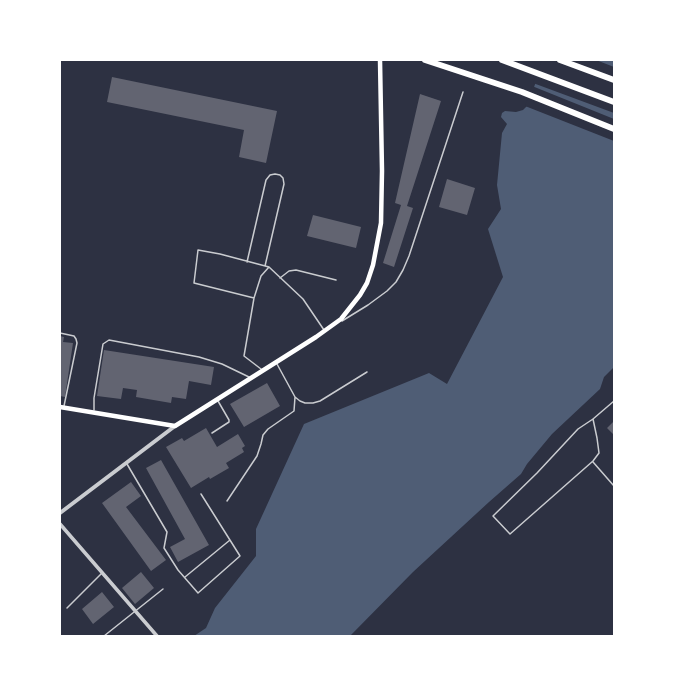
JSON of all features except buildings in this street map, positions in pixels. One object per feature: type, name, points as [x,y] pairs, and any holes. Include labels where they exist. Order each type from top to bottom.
[{"type":"highway","points":[[425,60],[522,92],[614,129]]},
{"type":"highway","points":[[502,60],[614,102]]},
{"type":"highway","points":[[560,60],[614,80]]},
{"type":"main road","points":[[62,407],[175,426],[325,332],[342,319],[360,296],[367,283],[373,265],[381,223],[382,171],[380,60]]},
{"type":"street","points":[[60,513],[127,464],[175,426]]},
{"type":"street","points":[[60,524],[156,636]]},
{"type":"lane","points":[[330,328],[382,295],[392,286],[403,270],[463,92]]},
{"type":"lane","points":[[247,262],[266,180],[270,175],[280,174],[283,178],[284,184],[265,266]]},
{"type":"lane","points":[[254,298],[194,283],[198,250],[220,254],[269,268],[303,299],[325,332]]},
{"type":"lane","points":[[263,370],[244,356],[254,298],[261,276],[269,268]]},
{"type":"lane","points":[[280,278],[289,271],[296,270],[336,280]]},
{"type":"lane","points":[[60,333],[74,336],[77,343],[62,407]]},
{"type":"lane","points":[[93,412],[103,344],[109,340],[199,357],[222,364],[251,378]]},
{"type":"lane","points":[[276,362],[295,397],[300,402],[313,404],[367,372]]},
{"type":"lane","points":[[228,501],[257,456],[262,444],[263,435],[268,428],[294,411],[296,406],[295,397]]},
{"type":"lane","points":[[212,433],[229,422],[217,400]]},
{"type":"lane","points":[[593,419],[599,452],[593,461],[510,534],[492,516],[537,473],[578,429],[593,419],[614,401]]},
{"type":"lane","points":[[593,461],[614,486]]},
{"type":"lane","points":[[127,464],[167,532],[164,548],[184,578],[198,593],[240,556],[201,494]]},
{"type":"lane","points":[[184,578],[230,540]]},
{"type":"lane","points":[[67,608],[102,573]]},
{"type":"lane","points":[[104,636],[163,589]]},
{"type":"water","points":[[544,60],[614,60],[614,367],[604,377],[600,389],[552,434],[527,464],[521,474],[413,572],[350,636],[194,636],[206,628],[215,608],[256,556],[256,529],[304,424],[429,373],[447,384],[503,277],[488,229],[501,209],[497,185],[502,133],[507,124],[501,117],[502,113],[505,111],[516,112],[523,110],[527,106]]},
{"type":"pier","points":[[542,60],[596,60],[614,67],[614,113],[533,83]]},
{"type":"pier","points":[[532,86],[614,119],[614,141],[525,106]]}]
